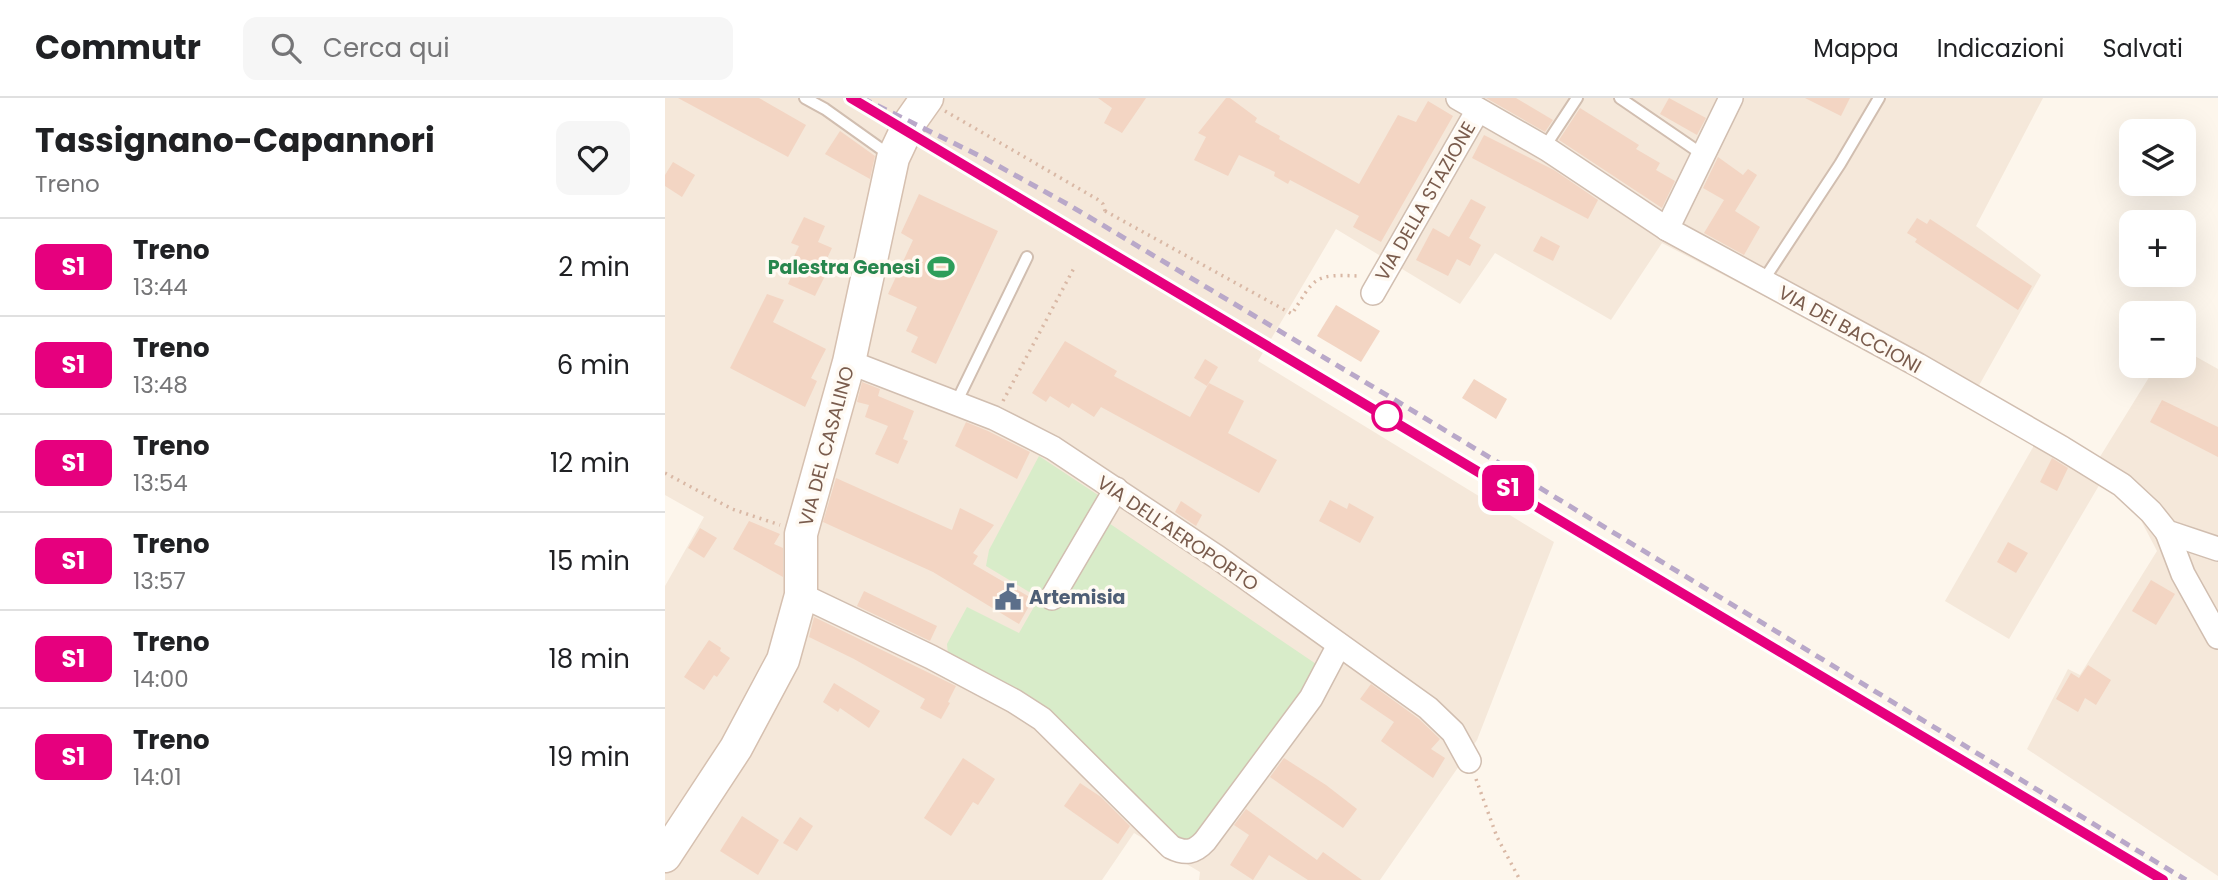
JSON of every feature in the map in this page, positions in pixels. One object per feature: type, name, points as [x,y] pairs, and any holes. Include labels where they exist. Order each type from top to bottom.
[{"type":"street","name":"VIA DEI BACCIONI","points":[[1458,98],[1544,148],[1667,229],[1918,365],[2122,485],[2151,512],[2167,532]]},
{"type":"street","points":[[1667,229],[1731,98]]},
{"type":"street","name":"VIA DEL CASALINO","points":[[665,856],[736,748],[783,660],[801,595],[801,534],[849,362],[893,158],[910,122],[925,99]]},
{"type":"street","name":"VIA DELLA STAZIONE","points":[[1378,285],[1478,110]]},
{"type":"street","name":"VIA DELL'AEROPORTO","points":[[849,362],[993,418],[1053,448],[1217,557],[1428,708],[1453,732],[1469,761]]},
{"type":"street","points":[[1052,598],[1116,489]]},
{"type":"street","points":[[2167,532],[2218,548]]},
{"type":"street","points":[[2167,532],[2183,574],[2218,637]]},
{"type":"street","points":[[801,595],[931,657],[1042,719],[1171,847],[1181,852],[1196,850],[1205,841],[1311,698],[1339,645]]},
{"type":"lane","points":[[805,98],[825,109],[893,158]]},
{"type":"lane","points":[[1544,148],[1577,98]]},
{"type":"lane","points":[[1620,98],[1696,150]]},
{"type":"lane","points":[[1763,281],[1840,164],[1879,98]]},
{"type":"lane","points":[[956,403],[1027,257]]},
{"type":"path","points":[[925,99],[1097,199],[1103,204],[1104,213],[1292,314],[1309,287],[1326,275],[1378,285]]},
{"type":"path","points":[[993,418],[1074,268]]},
{"type":"path","points":[[665,473],[732,509],[777,523],[801,534]]},
{"type":"path","points":[[1469,761],[1497,837],[1520,880]]},
{"type":"shaded area","points":[[665,98],[2043,98],[1976,226],[2041,275],[1977,389],[2098,460],[2149,378],[2196,378],[2196,357],[2218,369],[2218,876],[2027,749],[2068,669],[2080,675],[2157,551],[2134,507],[2101,482],[2009,639],[1945,601],[2036,442],[1662,243],[1611,320],[1495,253],[1460,304],[1336,229],[1258,361],[1554,542],[1477,740],[1380,880],[1199,880],[1200,872],[1134,833],[1102,880],[665,880],[665,586],[704,517],[665,495]]},
{"type":"green space","points":[[1039,456],[1098,495],[1094,513],[1322,668],[1199,838],[1179,844],[1045,711],[949,665],[947,644],[967,607],[1019,633],[1039,598],[986,566],[989,550]]},
{"type":"building","points":[[678,98],[759,98],[806,125],[788,157]]},
{"type":"building","points":[[1098,98],[1146,98],[1122,133],[1104,123],[1112,108]]},
{"type":"building","points":[[1226,98],[1230,98],[1257,118],[1255,122],[1280,136],[1279,139],[1359,184],[1398,115],[1416,122],[1428,101],[1453,116],[1381,242],[1353,227],[1359,216],[1290,180],[1288,184],[1274,176],[1275,172],[1239,155],[1228,176],[1194,160],[1206,137],[1198,133]]},
{"type":"building","points":[[1486,98],[1516,98],[1553,120],[1545,132]]},
{"type":"building","points":[[1669,98],[1706,118],[1697,135],[1660,114]]},
{"type":"building","points":[[1805,98],[1850,98],[1841,116]]},
{"type":"building","points":[[1580,108],[1639,145],[1636,149],[1660,163],[1656,170],[1675,181],[1662,208],[1559,140]]},
{"type":"building","points":[[840,131],[875,156],[870,179],[825,154]]},
{"type":"building","points":[[1484,135],[1554,170],[1598,200],[1588,219],[1472,158]]},
{"type":"building","points":[[1718,157],[1743,175],[1748,169],[1757,175],[1735,211],[1760,227],[1744,255],[1704,233],[1724,200],[1703,188]]},
{"type":"building","points":[[673,162],[695,175],[682,197],[665,186],[665,175]]},
{"type":"building","name":"Palestra Genesi","points":[[919,194],[998,231],[936,364],[911,352],[918,337],[906,331],[917,307],[888,294],[913,240],[901,233]]},
{"type":"building","points":[[1471,199],[1486,207],[1469,238],[1481,245],[1470,266],[1457,259],[1448,276],[1416,260],[1433,228],[1449,237]]},
{"type":"building","points":[[804,217],[825,226],[818,242],[832,248],[821,271],[826,274],[815,296],[788,284],[795,268],[790,265],[799,246],[791,243]]},
{"type":"building","points":[[1917,218],[1927,224],[1930,219],[2032,286],[2018,310],[1915,242],[1917,239],[1907,233]]},
{"type":"building","points":[[1541,236],[1560,246],[1553,261],[1533,251]]},
{"type":"building","points":[[767,294],[784,300],[773,322],[826,349],[811,378],[817,381],[805,407],[730,368]]},
{"type":"building","points":[[1336,305],[1380,331],[1361,362],[1317,336]]},
{"type":"building","points":[[1065,341],[1117,371],[1114,376],[1190,417],[1209,383],[1244,401],[1228,433],[1277,460],[1259,493],[1101,407],[1094,417],[1072,403],[1069,408],[1050,396],[1046,402],[1032,393]]},
{"type":"building","points":[[1205,359],[1218,367],[1207,386],[1194,378]]},
{"type":"building","points":[[1474,379],[1507,399],[1496,419],[1462,398]]},
{"type":"building","points":[[862,382],[880,389],[878,396],[914,411],[903,439],[908,441],[898,464],[875,454],[888,426],[865,417],[869,405],[857,402]]},
{"type":"building","points":[[2162,400],[2218,427],[2218,457],[2150,422]]},
{"type":"building","points":[[966,422],[1030,452],[1017,479],[955,446]]},
{"type":"building","points":[[2052,458],[2068,468],[2057,491],[2040,482]]},
{"type":"building","points":[[836,478],[952,530],[960,508],[994,525],[973,553],[978,556],[973,564],[1033,599],[1019,624],[933,572],[823,522]]},
{"type":"building","points":[[1330,500],[1347,509],[1349,503],[1374,517],[1360,543],[1319,521]]},
{"type":"building","points":[[1181,501],[1202,515],[1196,526],[1175,512]]},
{"type":"building","points":[[749,521],[780,534],[774,544],[783,548],[783,577],[733,549]]},
{"type":"building","points":[[700,528],[717,538],[704,558],[688,548]]},
{"type":"building","points":[[2008,542],[2028,553],[2016,573],[1997,562]]},
{"type":"building","points":[[2151,580],[2175,594],[2156,625],[2132,611]]},
{"type":"building","points":[[864,591],[937,626],[930,641],[857,606]]},
{"type":"building","points":[[814,617],[956,686],[941,719],[920,708],[925,699],[809,637]]},
{"type":"building","points":[[709,640],[730,658],[704,690],[684,677]]},
{"type":"building","points":[[2088,665],[2111,680],[2096,705],[2085,698],[2078,712],[2056,699],[2071,673],[2079,678]]},
{"type":"building","points":[[834,683],[880,711],[869,728],[840,708],[838,712],[823,702]]},
{"type":"building","points":[[1371,684],[1419,719],[1440,739],[1431,749],[1445,758],[1433,778],[1381,741],[1394,722],[1360,699]]},
{"type":"building","points":[[963,758],[995,779],[978,805],[973,802],[951,836],[924,818]]},
{"type":"building","points":[[1284,758],[1357,809],[1343,828],[1270,777]]},
{"type":"building","points":[[1080,783],[1101,797],[1130,826],[1118,844],[1064,806]]},
{"type":"building","points":[[1246,809],[1317,860],[1323,852],[1362,880],[1308,880],[1269,855],[1253,880],[1230,865],[1249,835],[1234,825]]},
{"type":"building","points":[[742,816],[779,840],[758,875],[720,851]]},
{"type":"building","points":[[800,817],[813,826],[797,851],[783,843]]},
{"type":"railway","points":[[862,98],[984,158],[1069,205],[2186,880]]},
{"type":"railway","points":[[903,129],[2163,880]]},
{"type":"train","name":"S1","points":[[851,98],[2163,880]]},
{"type":"place","name":"Palestra Genesi","points":[[941,267]]},
{"type":"place","name":"Artemisia","points":[[1008,597]]}]
